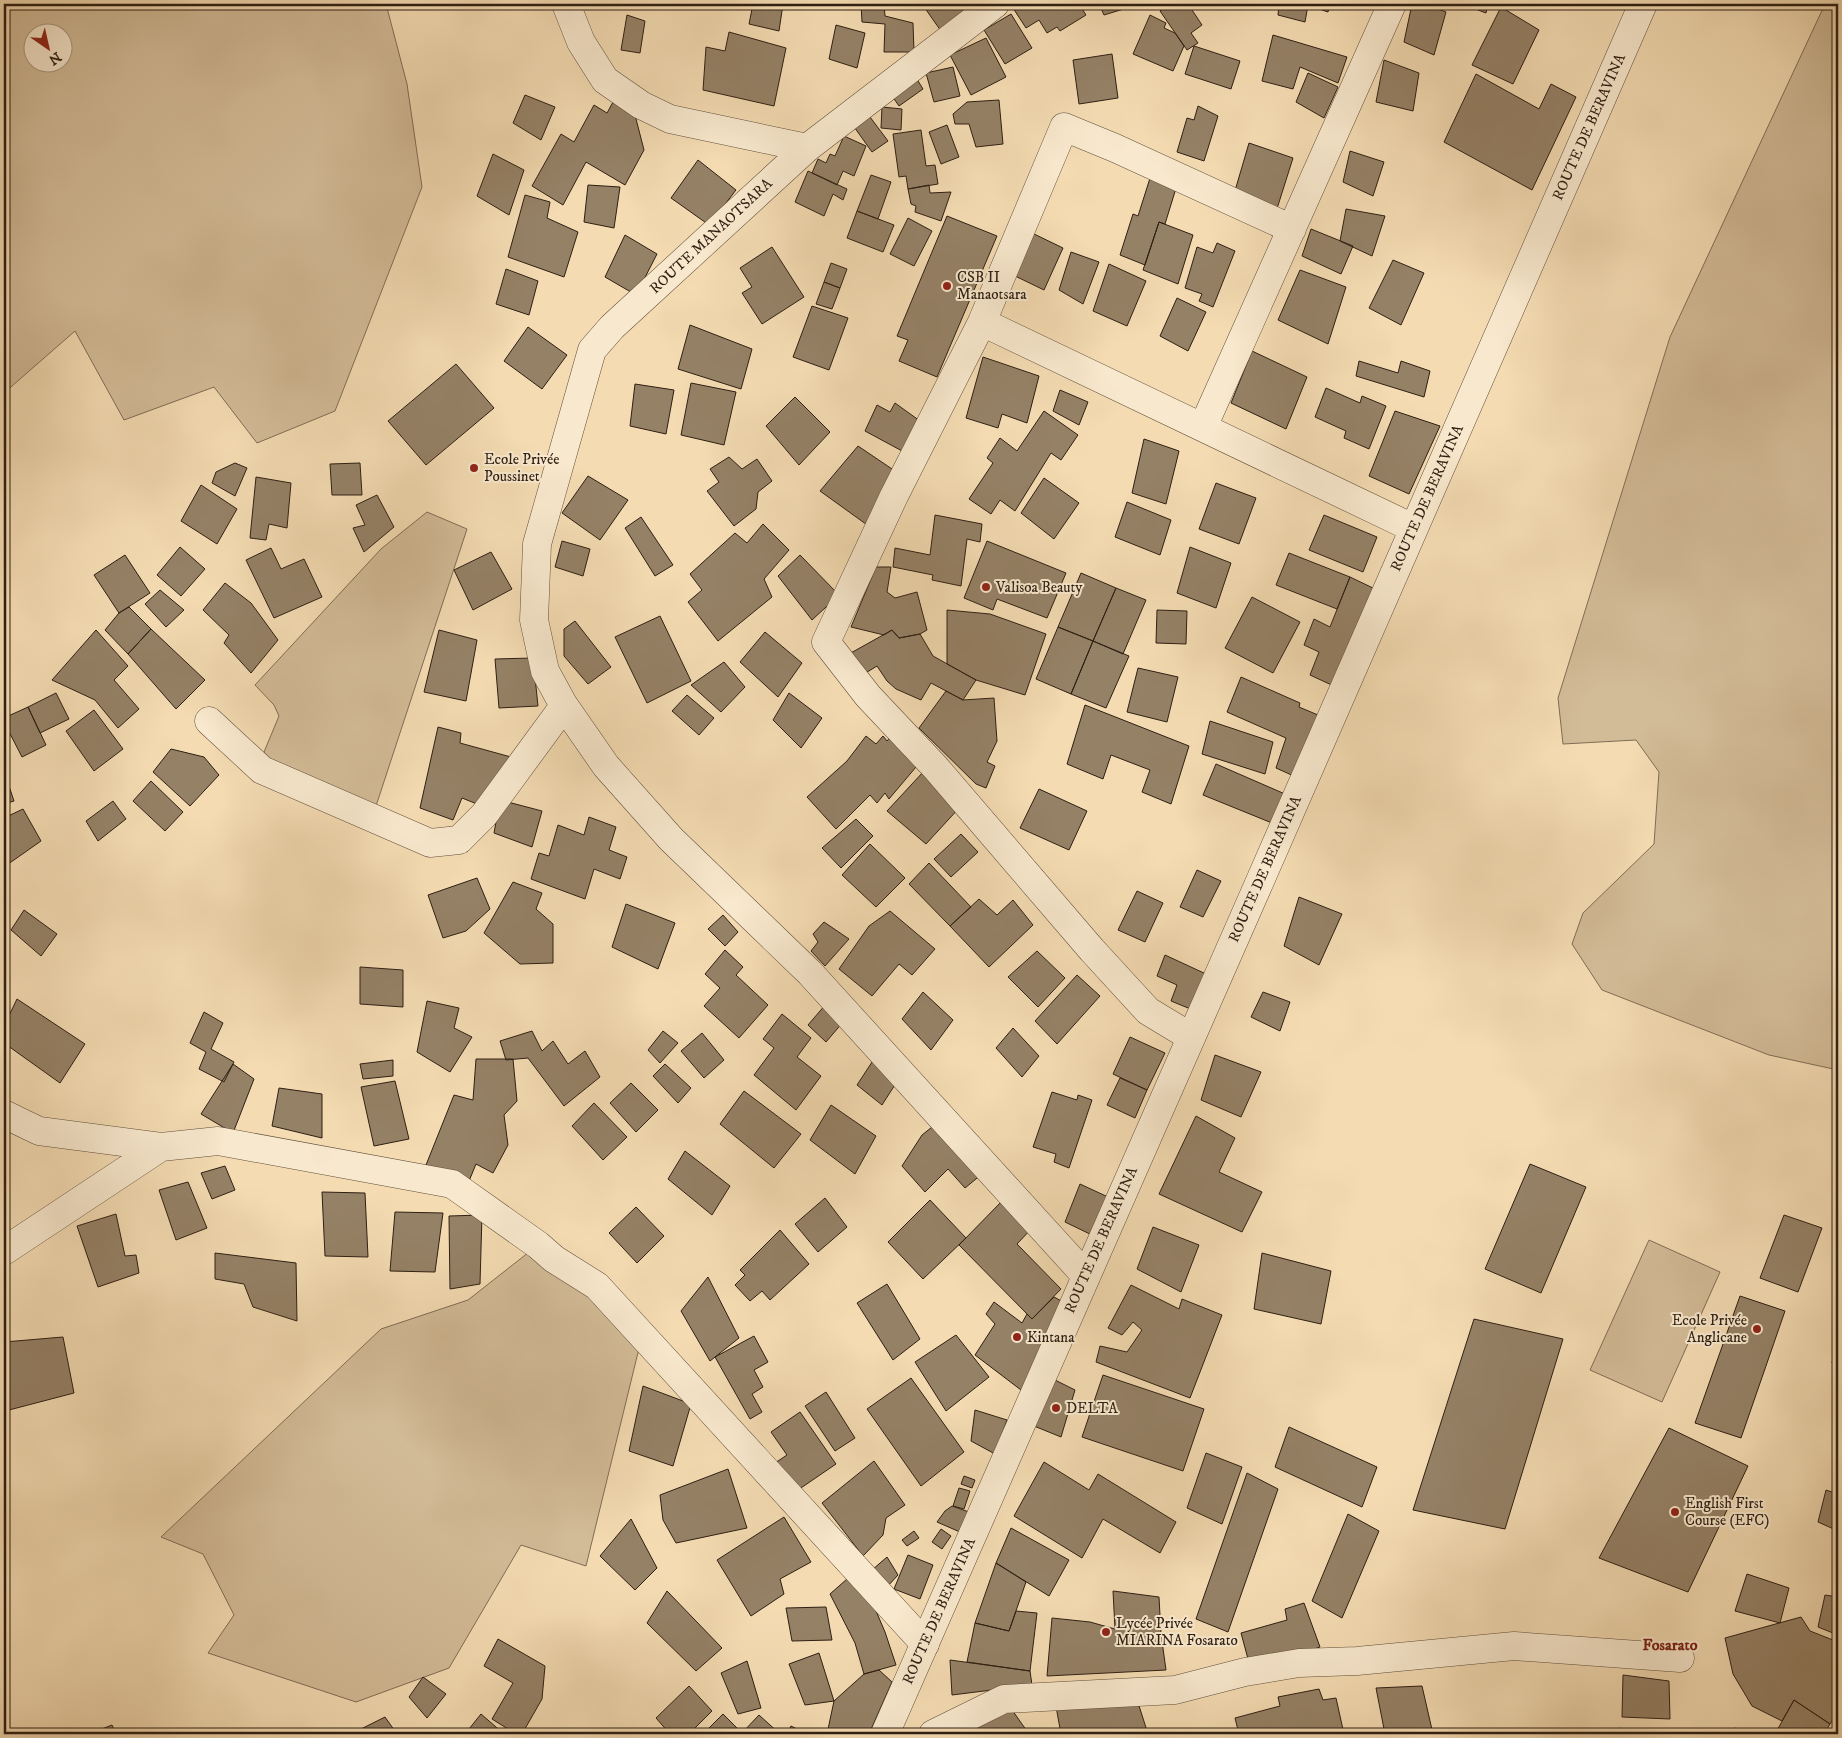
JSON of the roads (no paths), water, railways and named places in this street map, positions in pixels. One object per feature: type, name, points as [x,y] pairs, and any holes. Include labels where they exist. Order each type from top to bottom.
[{"type":"street","points":[[566,4],[581,42],[605,80],[642,105],[670,119],[807,148]]},
{"type":"street","name":"ROUTE MANAOTSARA","points":[[995,4],[807,148],[612,327],[592,350],[537,544],[534,620],[544,672],[564,706],[606,766],[670,839],[810,972],[1086,1276]]},
{"type":"street","points":[[1203,428],[1392,4]]},
{"type":"street","name":"ROUTE DE BERAVINA","points":[[885,1734],[1260,882],[1643,4]]},
{"type":"street","points":[[1191,1037],[1148,1010],[1092,950],[978,815],[868,696],[826,642],[894,496],[982,322],[1064,127],[1115,148],[1292,229]]},
{"type":"street","points":[[982,322],[1413,528]]},
{"type":"street","points":[[209,721],[262,770],[430,843],[459,840],[484,815],[564,706]]},
{"type":"street","points":[[4,1114],[39,1131],[161,1147],[218,1141],[452,1184],[538,1245],[554,1259],[597,1286],[925,1644]]},
{"type":"street","points":[[4,1251],[161,1147]]},
{"type":"street","points":[[933,1734],[1004,1699],[1175,1690],[1245,1672],[1300,1663],[1357,1661],[1514,1646],[1680,1658]]},
{"type":"place","name":"CSB II Manaotsara","points":[[947,286]]},
{"type":"place","name":"Ecole Privée Poussinet","points":[[474,468]]},
{"type":"place","name":"Valisoa Beauty","points":[[986,587]]},
{"type":"place","name":"Ecole Privée Anglicane","points":[[1757,1329]]},
{"type":"place","name":"Kintana","points":[[1017,1337]]},
{"type":"place","name":"DELTA","points":[[1056,1408]]},
{"type":"place","name":"English First Course (EFC)","points":[[1675,1512]]},
{"type":"place","name":"Lycée Privée MIARINA Fosarato","points":[[1106,1632]]},
{"type":"district","name":"Fosarato","points":[[1670,1645]]}]
